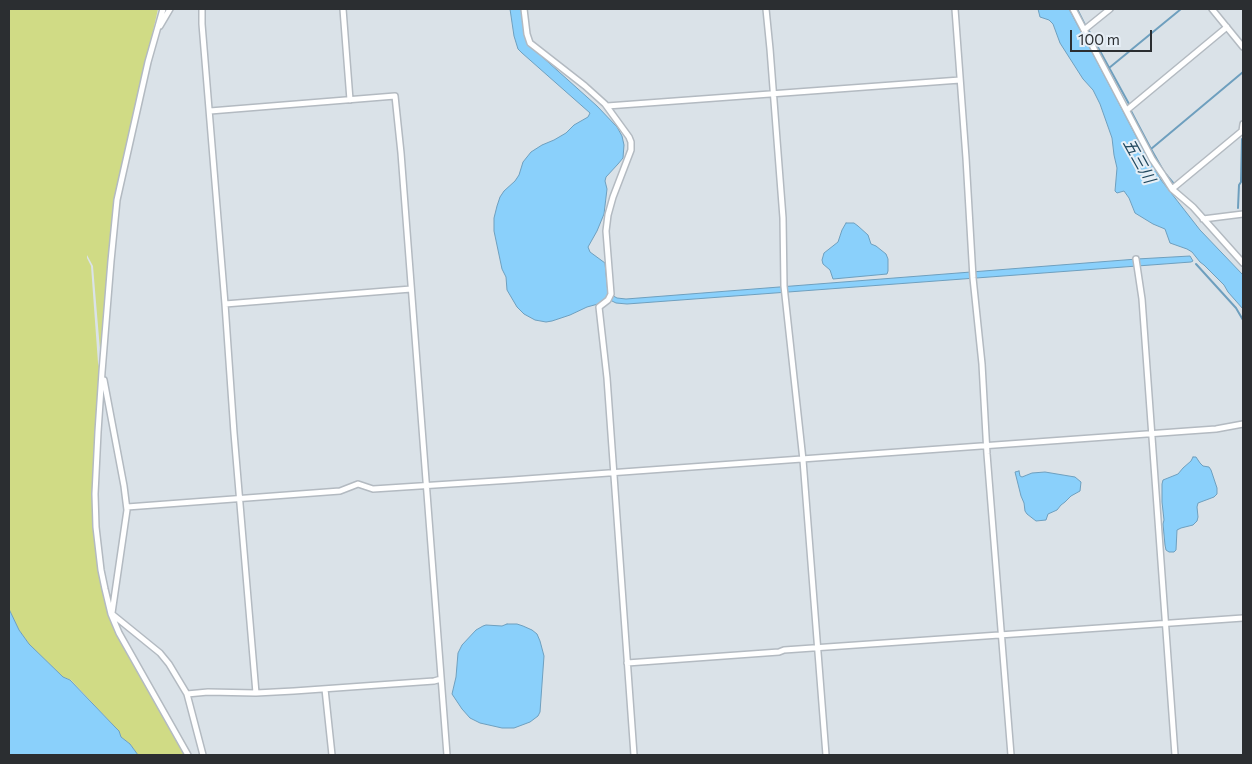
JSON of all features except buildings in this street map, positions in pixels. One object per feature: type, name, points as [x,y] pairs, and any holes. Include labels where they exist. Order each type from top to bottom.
[{"type":"street","points":[[163,9],[144,79],[117,200],[102,372],[96,476],[96,527],[105,590],[111,614],[119,633],[188,755]]},
{"type":"street","points":[[156,34],[170,9]]},
{"type":"street","points":[[202,9],[256,693]]},
{"type":"street","points":[[344,9],[350,100]]},
{"type":"street","points":[[524,9],[530,43],[585,86],[607,106],[631,142],[631,150],[608,215],[606,231],[611,294],[608,300],[599,307],[607,378],[634,755]]},
{"type":"street","points":[[766,9],[783,218],[784,286],[803,460],[826,755]]},
{"type":"street","points":[[955,9],[966,158],[972,278],[982,364],[1011,755]]},
{"type":"street","points":[[1073,9],[1152,159],[1172,189],[1192,207],[1243,263]]},
{"type":"street","points":[[1084,30],[1110,9]]},
{"type":"street","points":[[1212,9],[1243,47]]},
{"type":"street","points":[[1127,110],[1227,27]]},
{"type":"street","points":[[607,106],[960,80]]},
{"type":"street","points":[[210,111],[394,96],[401,153],[447,755]]},
{"type":"street","points":[[1172,189],[1242,131],[1243,124]]},
{"type":"street","points":[[1203,219],[1243,214]]},
{"type":"street","points":[[1137,261],[1142,299],[1175,755]]},
{"type":"street","points":[[225,304],[411,289]]},
{"type":"street","points":[[102,372],[127,507],[111,614]]},
{"type":"street","points":[[127,507],[340,491],[358,484],[374,489],[427,486],[1151,434],[1216,429],[1243,424]]},
{"type":"street","points":[[111,614],[160,653],[169,664],[187,694],[203,755]]},
{"type":"street","points":[[627,663],[1243,618]]},
{"type":"street","points":[[187,694],[325,689],[441,679]]},
{"type":"street","points":[[325,689],[332,755]]},
{"type":"green space","points":[[9,9],[158,9],[115,200],[101,362],[93,266],[87,255],[91,266],[100,370],[92,493],[94,527],[104,600],[116,634],[185,755],[138,755],[130,744],[121,737],[119,731],[71,680],[63,677],[29,644],[19,630],[9,609]]},
{"type":"water","points":[[510,9],[521,9],[525,37],[529,45],[597,106],[617,127],[622,136],[624,145],[623,158],[606,177],[607,189],[604,214],[588,247],[590,252],[605,263],[608,293],[617,298],[626,299],[1137,259],[1190,256],[1193,261],[627,304],[616,303],[606,298],[598,304],[552,321],[535,320],[524,314],[517,307],[507,290],[506,277],[502,269],[494,231],[494,218],[497,206],[500,197],[515,181],[523,162],[531,152],[566,133],[574,125],[588,117],[590,113],[518,49]]},
{"type":"water","name":"五三川","points":[[1038,9],[1069,9],[1161,180],[1200,230],[1243,275],[1243,309],[1224,285],[1192,252],[1170,243],[1165,229],[1135,213],[1124,191],[1117,193],[1115,191],[1117,168],[1112,138],[1100,104],[1093,90],[1083,79],[1060,43],[1053,24],[1049,20],[1040,17]]},
{"type":"water","points":[[846,223],[854,223],[858,226],[868,235],[871,244],[886,254],[888,259],[887,274],[833,279],[830,270],[823,264],[822,260],[824,253],[838,242]]},
{"type":"water","points":[[1193,457],[1196,457],[1203,466],[1209,467],[1211,470],[1217,494],[1198,503],[1197,521],[1193,525],[1177,530],[1176,550],[1169,552],[1166,550],[1163,524],[1163,480],[1178,474]]},
{"type":"water","points":[[1019,471],[1022,477],[1032,473],[1045,472],[1075,477],[1081,482],[1080,491],[1071,496],[1057,510],[1048,514],[1046,520],[1036,521],[1025,511],[1015,472]]},
{"type":"water","points":[[9,609],[19,630],[29,644],[63,677],[70,680],[119,731],[121,737],[130,744],[138,755],[9,755]]},
{"type":"water","points":[[517,624],[537,634],[544,656],[540,712],[530,722],[514,728],[502,728],[480,723],[470,718],[452,694],[458,653],[462,645],[476,630],[483,626],[502,626]]},
{"type":"waterway","points":[[1077,9],[1085,25]]},
{"type":"waterway","points":[[1109,68],[1181,9]]},
{"type":"waterway","points":[[1089,31],[1129,104]]},
{"type":"waterway","name":"五三川","points":[[1151,149],[1243,72]]},
{"type":"waterway","name":"五三川","points":[[1131,111],[1164,172],[1174,184]]},
{"type":"waterway","points":[[1238,208],[1242,139]]},
{"type":"waterway","points":[[1196,264],[1236,308],[1243,320]]}]
